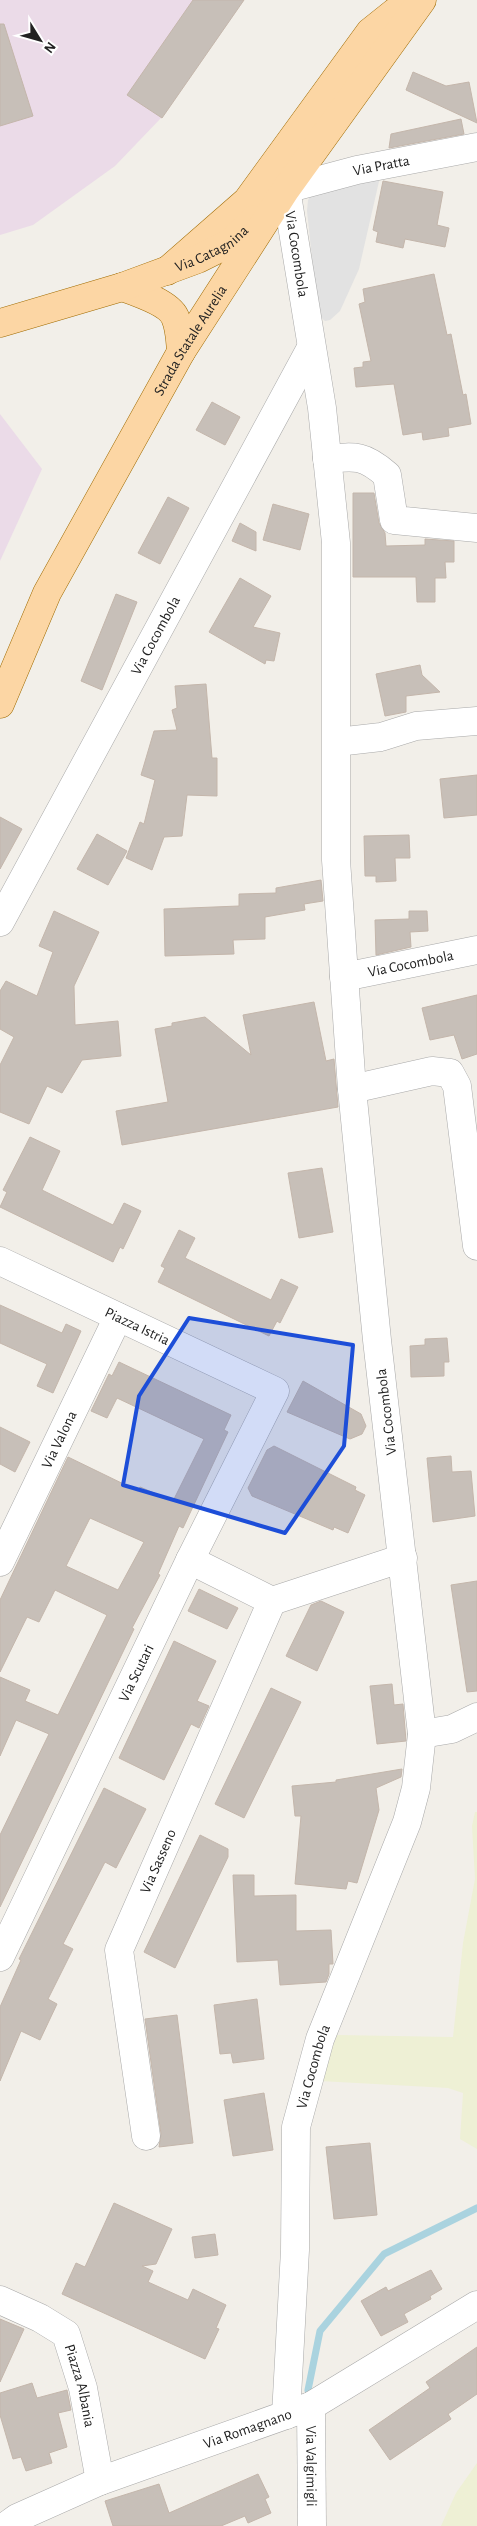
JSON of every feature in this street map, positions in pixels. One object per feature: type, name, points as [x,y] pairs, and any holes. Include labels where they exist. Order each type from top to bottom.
[{"type":"main road","name":"Strada Statale Aurelia","points":[[0,704],[47,593],[181,352],[286,189],[421,1]]},
{"type":"main road","points":[[167,271],[247,201],[370,32],[395,12],[421,1]]},
{"type":"main road","name":"Via Catagnina","points":[[0,323],[122,287],[167,271],[230,243],[286,189]]},
{"type":"main road","points":[[122,287],[147,295],[175,315],[180,335],[181,352]]},
{"type":"street","name":"Via Pratta","points":[[286,189],[357,170],[477,147]]},
{"type":"street","name":"Via Cocombola","points":[[286,189],[322,408],[336,543],[336,860],[352,1090],[377,1340],[422,1734],[416,1788],[408,1822],[320,2039],[296,2127],[295,2250],[286,2415]]},
{"type":"street","name":"Via Cocombola","points":[[0,922],[311,348]]},
{"type":"street","points":[[327,460],[352,456],[370,460],[387,475],[394,520],[477,528]]},
{"type":"street","points":[[337,742],[381,737],[416,726],[477,720]]},
{"type":"street","name":"Via Cocombola","points":[[344,977],[477,950]]},
{"type":"street","points":[[352,1090],[432,1071],[450,1073],[457,1086],[477,1246]]},
{"type":"street","name":"Piazza Istria","points":[[0,1261],[275,1391]]},
{"type":"street","name":"Via Valona","points":[[0,1562],[118,1317]]},
{"type":"street","name":"Via Scutari","points":[[0,1958],[190,1560],[275,1391]]},
{"type":"street","points":[[190,1560],[272,1602],[403,1558]]},
{"type":"street","name":"Via Sasseno","points":[[146,2136],[119,1950],[272,1602]]},
{"type":"street","points":[[422,1734],[452,1729],[477,1717]]},
{"type":"street","name":"Piazza Albania","points":[[0,2300],[40,2318],[66,2334],[83,2388],[100,2481]]},
{"type":"street","name":"Via Romagnano","points":[[6,2526],[17,2518],[100,2481],[311,2406],[477,2305]]},
{"type":"street","name":"Via Valgimigli","points":[[311,2406],[312,2526]]},
{"type":"highlighted area","points":[[189,1318],[353,1345],[344,1446],[285,1533],[123,1485],[139,1396]]},
{"type":"shaded area","points":[[0,0],[244,0],[161,118],[115,166],[33,225],[0,235]]},
{"type":"shaded area","points":[[380,177],[359,269],[340,311],[330,320],[325,321],[318,315],[307,211],[308,200],[312,193]]},
{"type":"shaded area","points":[[0,414],[42,469],[0,561]]},
{"type":"green space","points":[[475,1812],[477,1812],[477,2149],[460,2139],[463,2093],[448,2088],[320,2081],[337,2035],[453,2037],[463,1943],[475,1879],[472,1826]]},
{"type":"green space","points":[[477,2463],[477,2526],[441,2526],[456,2493]]},
{"type":"building","points":[[193,0],[244,0],[162,118],[127,95]]},
{"type":"building","points":[[0,24],[4,24],[33,116],[0,126]]},
{"type":"building","points":[[413,72],[446,86],[469,82],[477,123],[406,90]]},
{"type":"building","points":[[461,119],[464,134],[389,148],[391,134]]},
{"type":"building","points":[[383,181],[443,192],[437,225],[449,228],[445,247],[405,239],[403,248],[376,242],[378,232],[373,230]]},
{"type":"building","points":[[434,274],[447,335],[451,334],[463,395],[466,394],[471,424],[448,428],[449,436],[423,440],[422,432],[403,435],[394,384],[356,387],[354,368],[363,367],[363,362],[371,361],[359,304],[365,302],[363,289]]},
{"type":"building","points":[[212,402],[240,417],[225,445],[196,430]]},
{"type":"building","points":[[353,493],[374,493],[379,523],[385,533],[386,546],[425,545],[425,539],[454,541],[454,562],[445,562],[446,578],[435,578],[435,602],[417,602],[416,577],[353,577]]},
{"type":"building","points":[[168,497],[189,508],[160,564],[138,553]]},
{"type":"building","points":[[273,504],[309,514],[300,550],[263,540]]},
{"type":"building","points":[[240,523],[256,532],[256,551],[232,541]]},
{"type":"building","points":[[240,578],[271,596],[253,627],[280,633],[274,661],[266,660],[265,664],[209,632]]},
{"type":"building","points":[[116,594],[137,602],[102,690],[81,681]]},
{"type":"building","points":[[420,665],[422,675],[440,692],[406,696],[406,712],[385,716],[376,674]]},
{"type":"building","points":[[206,684],[212,758],[217,758],[217,796],[187,795],[182,836],[164,837],[152,870],[126,858],[140,822],[144,824],[155,780],[141,775],[154,731],[177,730],[172,710],[177,708],[175,686]]},
{"type":"building","points":[[477,775],[477,815],[444,818],[440,779]]},
{"type":"building","points":[[0,817],[22,829],[0,869]]},
{"type":"building","points":[[97,834],[127,851],[108,885],[77,869]]},
{"type":"building","points":[[409,835],[410,858],[395,858],[396,881],[376,882],[376,876],[365,876],[364,836]]},
{"type":"building","points":[[321,880],[323,901],[304,904],[305,910],[265,917],[265,939],[233,940],[234,954],[165,956],[164,909],[239,906],[239,894],[276,893],[276,888]]},
{"type":"building","points":[[54,911],[99,932],[74,986],[75,1025],[118,1021],[121,1056],[82,1060],[62,1093],[47,1086],[29,1124],[0,1112],[0,1065],[14,1037],[0,1029],[0,991],[6,981],[37,996],[53,952],[39,946]]},
{"type":"building","points":[[409,911],[427,911],[428,931],[410,932],[411,947],[376,955],[375,920],[409,919]]},
{"type":"building","points":[[477,995],[477,1054],[462,1059],[454,1035],[430,1040],[422,1008]]},
{"type":"building","points":[[314,1002],[326,1061],[334,1059],[338,1107],[122,1145],[116,1111],[168,1102],[155,1029],[172,1026],[172,1023],[205,1017],[251,1055],[243,1015]]},
{"type":"building","points":[[30,1137],[60,1151],[42,1190],[113,1225],[124,1203],[141,1211],[123,1249],[120,1247],[113,1262],[0,1207],[7,1192],[3,1190]]},
{"type":"building","points":[[322,1168],[333,1232],[299,1238],[288,1173]]},
{"type":"building","points":[[179,1230],[195,1238],[185,1258],[271,1300],[281,1279],[298,1287],[280,1323],[277,1321],[269,1336],[158,1282],[165,1268],[161,1266]]},
{"type":"building","points":[[0,1305],[62,1333],[66,1324],[81,1331],[53,1393],[37,1386],[47,1364],[0,1343]]},
{"type":"building","points":[[447,1338],[449,1362],[444,1362],[444,1376],[411,1377],[410,1346],[425,1345],[425,1339]]},
{"type":"building","points":[[119,1362],[231,1415],[224,1430],[228,1432],[183,1528],[179,1526],[158,1574],[160,1575],[132,1628],[134,1629],[0,1907],[0,1835],[49,1734],[16,1720],[0,1756],[0,1677],[30,1690],[25,1701],[58,1715],[107,1615],[55,1590],[39,1622],[27,1617],[0,1672],[0,1600],[68,1457],[138,1491],[140,1487],[173,1501],[204,1439],[117,1398],[107,1418],[91,1411],[109,1374],[112,1376]],"holes":[[[90,1518],[144,1542],[118,1590],[66,1566]]]},
{"type":"building","points":[[303,1381],[361,1414],[366,1426],[362,1434],[350,1439],[287,1412]]},
{"type":"building","points":[[0,1427],[30,1442],[15,1472],[0,1464]]},
{"type":"building","points":[[274,1446],[356,1487],[355,1490],[365,1495],[348,1533],[334,1527],[333,1530],[252,1496],[248,1488],[267,1450]]},
{"type":"building","points":[[451,1456],[452,1472],[471,1471],[475,1516],[433,1522],[427,1458]]},
{"type":"building","points":[[477,1581],[477,1691],[467,1692],[451,1585]]},
{"type":"building","points":[[199,1589],[238,1608],[227,1629],[188,1611]]},
{"type":"building","points":[[321,1601],[344,1612],[317,1671],[286,1656],[311,1605]]},
{"type":"building","points":[[174,1641],[216,1661],[197,1701],[209,1706],[199,1728],[191,1724],[164,1780],[119,1758]]},
{"type":"building","points":[[392,1684],[394,1705],[403,1704],[406,1741],[377,1744],[370,1686]]},
{"type":"building","points":[[271,1688],[301,1702],[244,1818],[215,1804]]},
{"type":"building","points":[[402,1769],[401,1777],[376,1788],[379,1810],[357,1883],[348,1881],[346,1889],[295,1884],[301,1816],[295,1816],[292,1786],[336,1782],[336,1780]]},
{"type":"building","points":[[104,1788],[146,1809],[116,1868],[105,1862],[63,1944],[73,1949],[48,1999],[57,2004],[40,2040],[21,2031],[0,2081],[0,2007],[21,1960],[19,1959]]},
{"type":"building","points":[[200,1835],[228,1849],[228,1857],[175,1968],[144,1952]]},
{"type":"building","points":[[233,1875],[254,1875],[254,1896],[296,1895],[296,1931],[331,1930],[333,1964],[329,1964],[329,1974],[326,1982],[280,1985],[278,1960],[237,1962]]},
{"type":"building","points":[[257,1999],[264,2059],[233,2063],[231,2053],[220,2054],[214,2005]]},
{"type":"building","points":[[177,2015],[193,2143],[159,2147],[161,2134],[145,2019]]},
{"type":"building","points":[[264,2093],[273,2150],[233,2156],[224,2100]]},
{"type":"building","points":[[370,2143],[377,2215],[334,2219],[326,2147]]},
{"type":"building","points":[[114,2203],[172,2229],[156,2264],[142,2266],[153,2271],[148,2282],[188,2300],[193,2289],[226,2305],[216,2328],[219,2329],[205,2359],[62,2294],[76,2263],[85,2267]]},
{"type":"building","points":[[215,2234],[218,2255],[195,2258],[192,2237]]},
{"type":"building","points":[[431,2270],[442,2289],[430,2296],[431,2299],[404,2314],[408,2322],[381,2336],[361,2301],[386,2287],[388,2291]]},
{"type":"building","points":[[0,2319],[24,2329],[0,2382]]},
{"type":"building","points":[[477,2347],[477,2394],[448,2414],[451,2419],[390,2460],[369,2430],[430,2388],[426,2382]]},
{"type":"building","points":[[32,2383],[37,2398],[67,2390],[71,2410],[58,2413],[67,2447],[49,2453],[52,2463],[26,2471],[21,2457],[13,2459],[0,2415],[0,2393]]},
{"type":"building","points":[[258,2474],[269,2497],[265,2499],[271,2513],[248,2523],[245,2516],[221,2526],[113,2526],[105,2501],[159,2484],[169,2513]]},
{"type":"waterway","points":[[308,2390],[320,2331],[384,2254],[477,2208]]}]
